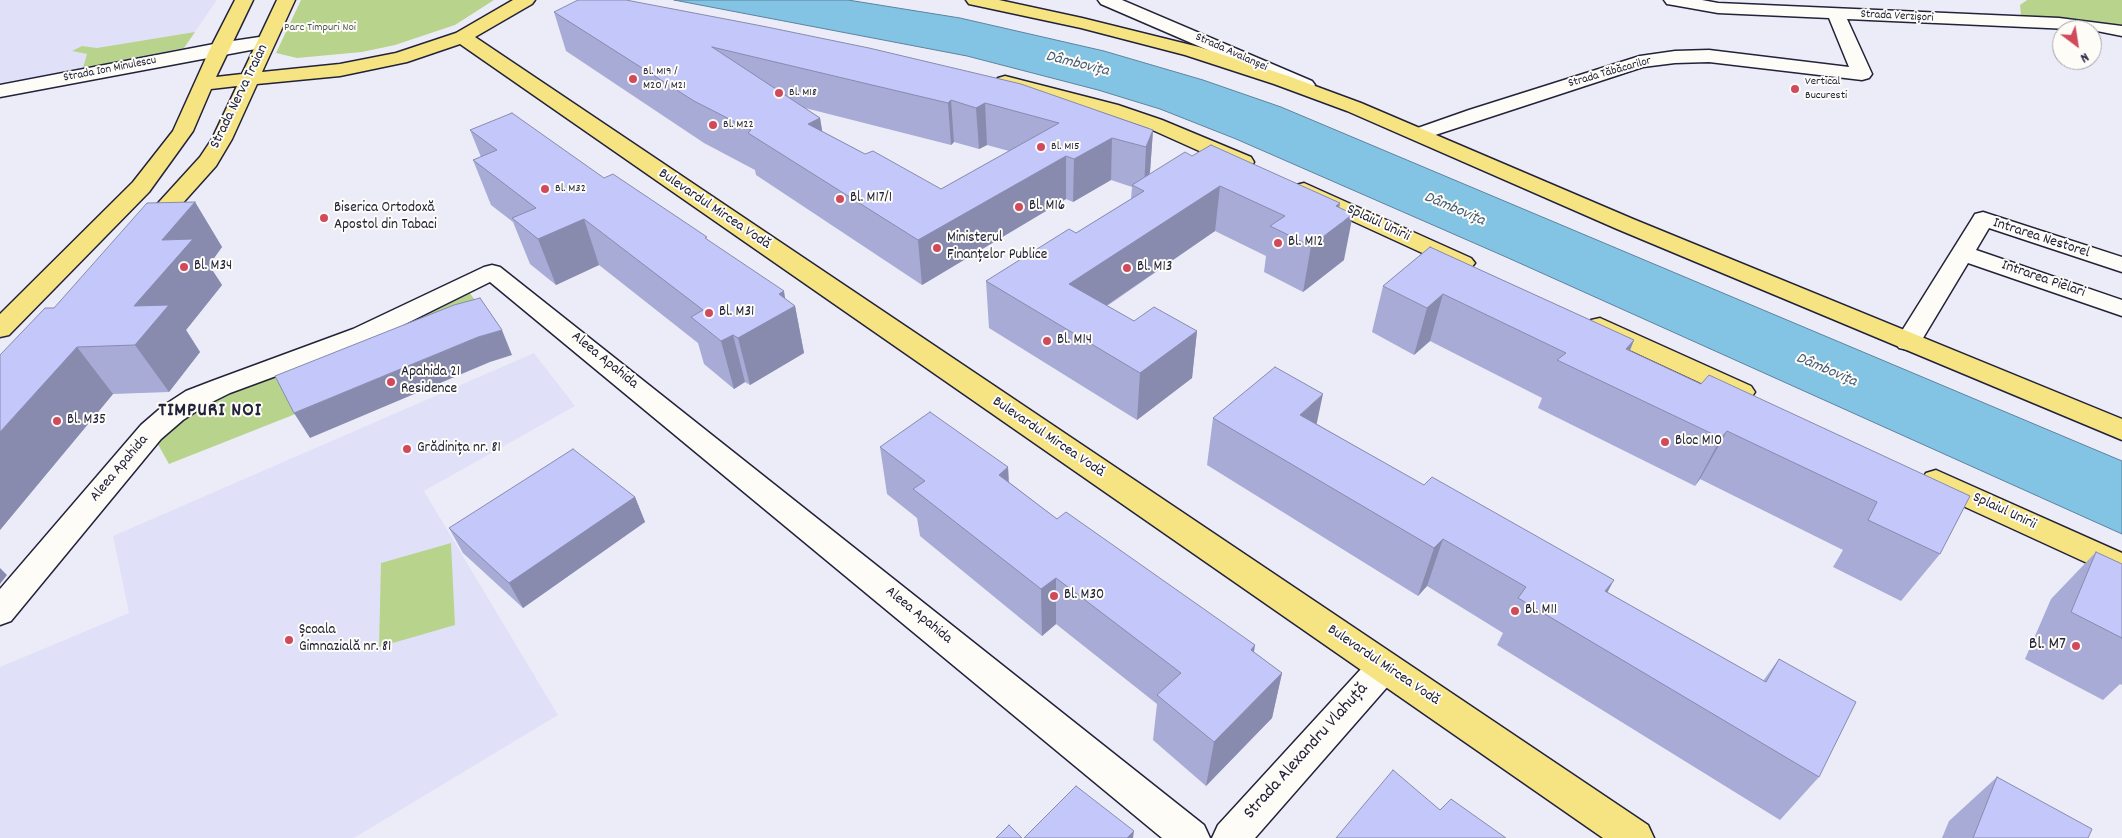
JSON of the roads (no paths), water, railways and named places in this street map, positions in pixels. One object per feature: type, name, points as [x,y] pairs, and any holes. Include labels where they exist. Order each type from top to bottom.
[{"type":"main road","points":[[0,329],[152,174],[182,131],[219,49],[244,0]]},
{"type":"main road","name":"Strada Nerva Traian","points":[[132,244],[208,161],[222,139],[286,0]]},
{"type":"main road","points":[[203,84],[374,64],[425,51],[462,37],[526,0]]},
{"type":"main road","points":[[975,0],[1082,23],[1192,51],[1354,107],[1634,228],[2122,430]]},
{"type":"main road","name":"Bulevardul Mircea Vodă","points":[[462,37],[1635,838]]},
{"type":"main road","points":[[981,76],[1112,109],[1163,127],[1259,170]]},
{"type":"main road","name":"Splaiul Unirii","points":[[1286,182],[1483,272]]},
{"type":"main road","points":[[1582,318],[1764,402]]},
{"type":"main road","name":"Splaiul Unirii","points":[[1918,472],[2122,567]]},
{"type":"street","name":"Strada Avalanșei","points":[[1107,0],[1354,107]]},
{"type":"street","name":"Strada Verzișori","points":[[1673,0],[1718,8],[2059,23],[2122,31]]},
{"type":"street","name":"Strada Tăbăcarilor","points":[[1418,134],[1640,62],[1675,56],[1710,56],[1862,74],[1836,14]]},
{"type":"street","name":"Strada Ion Minulescu","points":[[0,91],[219,49],[266,42]]},
{"type":"street","name":"Intrarea Nestorel","points":[[1908,342],[1983,219],[2122,265]]},
{"type":"street","name":"Intrarea Pielari","points":[[1964,253],[2122,308]]},
{"type":"street","name":"Aleea Apahida","points":[[0,612],[151,432],[173,413],[196,398],[221,387],[362,335],[492,272],[1191,838]]},
{"type":"street","name":"Strada Alexandru Vlahuță","points":[[1231,838],[1384,667]]},
{"type":"water","name":"Dâmbovița","points":[[674,0],[848,0],[960,18],[1104,51],[1203,80],[1281,107],[2122,461],[2122,534],[1506,257],[1236,139],[1160,109],[1098,90],[967,56]]},
{"type":"place","name":"Bl. M19 / M20 / M21","points":[[633,79]]},
{"type":"place","name":"Vertical Bucuresti","points":[[1795,89]]},
{"type":"place","name":"Bl. M18","points":[[779,93]]},
{"type":"place","name":"Bl. M22","points":[[713,125]]},
{"type":"place","name":"Bl. M15","points":[[1041,147]]},
{"type":"place","name":"Bl. M32","points":[[545,189]]},
{"type":"place","name":"Bl. M17/1","points":[[840,199]]},
{"type":"place","name":"Bl. M16","points":[[1019,207]]},
{"type":"place","name":"Biserica Ortodoxă Apostol din Tabaci","points":[[324,218]]},
{"type":"place","name":"Bl. M12","points":[[1278,243]]},
{"type":"place","name":"Ministerul Finanțelor Publice","points":[[937,248]]},
{"type":"place","name":"Bl. M34","points":[[184,267]]},
{"type":"place","name":"Bl. M13","points":[[1127,268]]},
{"type":"place","name":"Bl. M31","points":[[709,313]]},
{"type":"place","name":"Bl. M14","points":[[1047,341]]},
{"type":"place","name":"Apahida 21 Residence","points":[[391,382]]},
{"type":"place","name":"Bl. M35","points":[[57,421]]},
{"type":"place","name":"Bloc M10","points":[[1665,442]]},
{"type":"place","name":"Grădinița nr. 81","points":[[407,449]]},
{"type":"place","name":"Bl. M30","points":[[1054,596]]},
{"type":"place","name":"Bl. M11","points":[[1515,611]]},
{"type":"place","name":"Școala Gimnazială nr. 81","points":[[289,640]]},
{"type":"place","name":"Bl. M7","points":[[2076,646]]},
{"type":"district","name":"TIMPURI NOI","points":[[210,412]]},
{"type":"park label","name":"Parc Timpuri Noi","points":[[320,28]]}]
